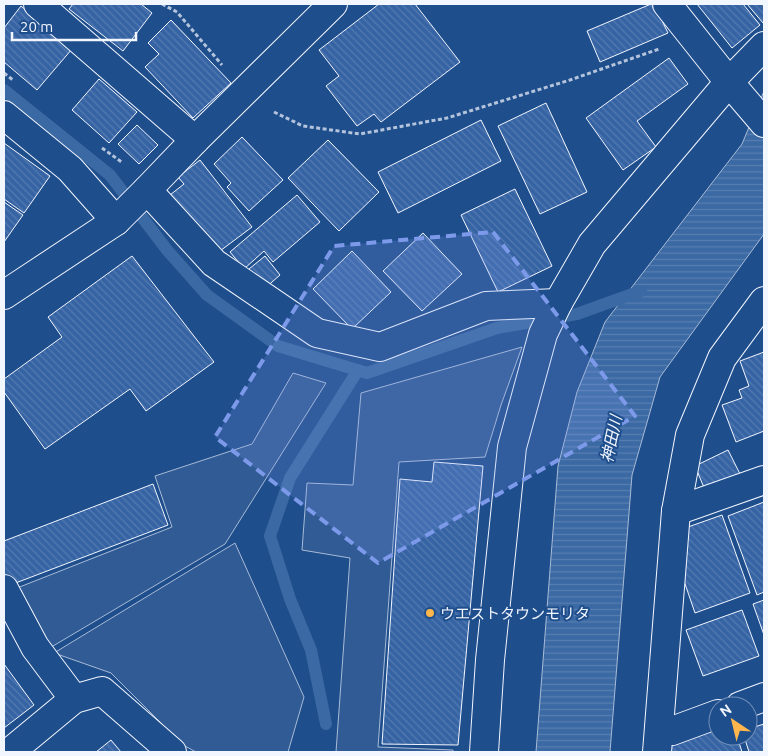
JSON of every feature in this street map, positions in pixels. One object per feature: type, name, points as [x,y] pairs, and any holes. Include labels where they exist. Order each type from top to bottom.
[{"type":"street","points":[[38,4],[195,140]]},
{"type":"street","points":[[4,295],[116,221],[333,4]]},
{"type":"street","points":[[667,4],[757,115]]},
{"type":"street","points":[[484,752],[490,660],[512,447],[551,316],[592,244],[729,82],[764,46]]},
{"type":"street","points":[[4,115],[70,169],[116,221]]},
{"type":"street","points":[[147,190],[214,263],[317,333],[380,347],[486,306],[551,316]]},
{"type":"street","points":[[658,741],[676,511],[690,435],[722,358],[764,301]]},
{"type":"street","points":[[676,511],[764,480]]},
{"type":"street","points":[[4,589],[35,647],[74,699]]},
{"type":"street","points":[[10,752],[74,699],[102,691],[172,752]]},
{"type":"street","points":[[658,741],[672,731],[708,718]]},
{"type":"path","points":[[162,4],[177,12],[226,69]]},
{"type":"path","points":[[272,112],[303,126],[360,134],[447,118],[570,80],[693,38]]},
{"type":"highlighted area","points":[[493,232],[635,416],[378,563],[215,437],[334,246]]},
{"type":"shaded area","points":[[522,347],[485,457],[399,462],[378,747],[453,750],[453,752],[336,752],[350,558],[302,550],[307,483],[353,485],[361,393]]},
{"type":"shaded area","points":[[293,373],[326,383],[225,544],[48,649],[12,590],[172,527],[155,476],[252,444]]},
{"type":"shaded area","points":[[235,543],[304,697],[288,752],[196,752],[183,745],[111,673],[54,653]]},
{"type":"water","name":"神田川","points":[[764,91],[764,234],[660,377],[632,475],[610,752],[536,752],[558,466],[577,392],[605,322],[742,144]]},
{"type":"building","points":[[73,4],[141,4],[152,13],[123,51],[69,9]]},
{"type":"building","points":[[379,4],[415,4],[460,62],[381,122],[374,114],[357,126],[326,86],[339,76],[319,50]]},
{"type":"building","points":[[654,4],[668,33],[600,62],[587,31]]},
{"type":"building","points":[[697,4],[743,4],[760,25],[732,48]]},
{"type":"building","points":[[747,4],[764,4],[763,23]]},
{"type":"building","points":[[21,6],[72,49],[37,90],[4,62],[4,28]]},
{"type":"building","points":[[171,20],[231,83],[193,118],[145,67],[159,54],[148,43]]},
{"type":"building","points":[[669,58],[688,84],[637,121],[656,147],[623,170],[586,118]]},
{"type":"building","points":[[99,79],[137,112],[109,143],[72,110]]},
{"type":"building","points":[[546,103],[587,192],[540,214],[498,126]]},
{"type":"building","points":[[481,120],[501,161],[398,213],[378,172]]},
{"type":"building","points":[[137,125],[158,145],[139,164],[118,144]]},
{"type":"building","points":[[242,137],[283,180],[249,211],[227,187],[231,183],[214,164]]},
{"type":"building","points":[[328,140],[379,192],[339,231],[288,178]]},
{"type":"building","points":[[4,143],[50,176],[24,213],[4,199]]},
{"type":"building","points":[[200,160],[252,227],[216,254],[170,195],[184,184],[178,177]]},
{"type":"building","points":[[515,189],[552,266],[498,292],[461,215]]},
{"type":"building","points":[[297,195],[320,222],[273,262],[264,251],[244,269],[230,252]]},
{"type":"building","points":[[4,202],[23,215],[4,242]]},
{"type":"building","points":[[423,233],[462,274],[422,311],[383,271]]},
{"type":"building","points":[[352,251],[391,292],[352,329],[313,289]]},
{"type":"building","points":[[132,256],[214,362],[146,411],[130,389],[45,449],[4,392],[4,379],[62,337],[48,317]]},
{"type":"building","points":[[265,256],[280,275],[264,289],[249,269]]},
{"type":"building","points":[[764,352],[764,431],[736,442],[722,405],[742,398],[739,390],[749,386],[740,361]]},
{"type":"building","points":[[728,450],[740,474],[705,490],[695,466]]},
{"type":"building","name":"ウエストタウンモリタ","points":[[434,462],[483,466],[458,745],[382,744],[400,479],[432,482]]},
{"type":"building","points":[[153,484],[168,525],[5,587],[4,541]]},
{"type":"building","points":[[764,502],[764,592],[757,595],[728,516]]},
{"type":"building","points":[[722,515],[750,593],[695,613],[683,578],[688,527]]},
{"type":"building","points":[[764,600],[764,635],[753,604]]},
{"type":"building","points":[[742,610],[759,656],[703,676],[686,630]]},
{"type":"building","points":[[4,664],[34,705],[4,728]]},
{"type":"building","points":[[764,724],[764,752],[749,752],[747,746],[758,746],[758,726]]},
{"type":"building","points":[[708,730],[708,746],[740,746],[742,752],[670,752],[667,743]]},
{"type":"building","points":[[111,740],[121,752],[96,752]]},
{"type":"waterway","points":[[4,90],[110,175],[167,250],[207,295],[278,346],[367,373],[497,328],[577,314],[641,291]]},
{"type":"waterway","points":[[326,724],[311,650],[290,599],[270,536],[290,478],[358,370]]},
{"type":"place","name":"ウエストタウンモリタ","points":[[430,613]]}]
